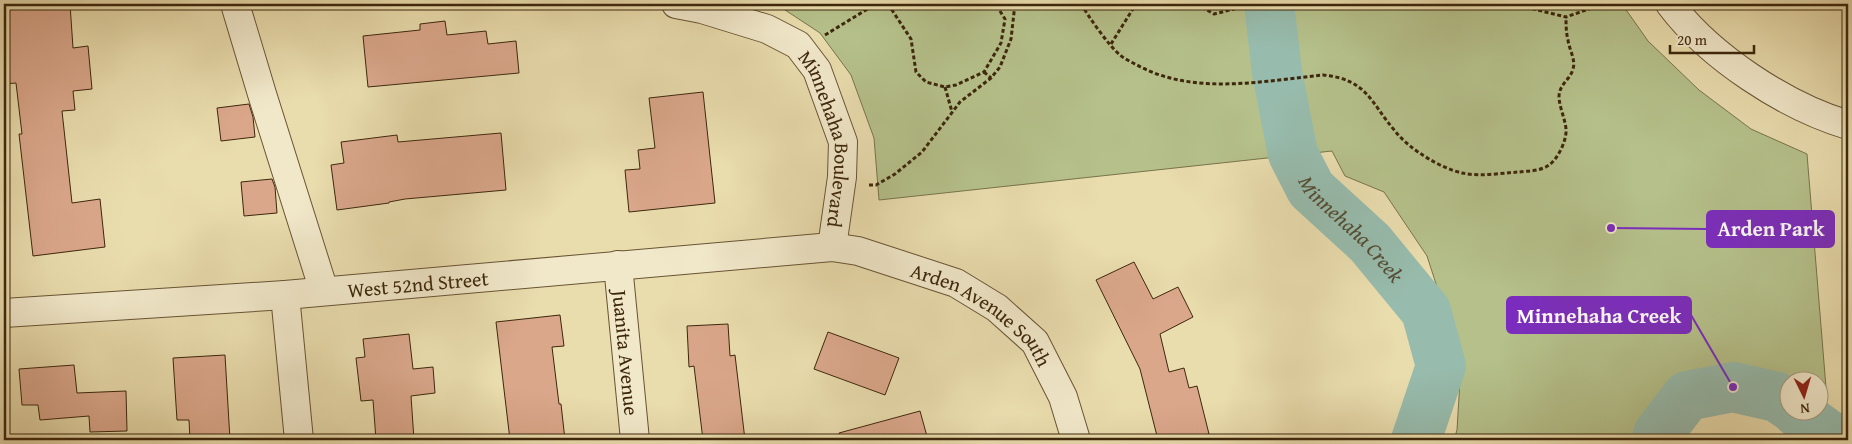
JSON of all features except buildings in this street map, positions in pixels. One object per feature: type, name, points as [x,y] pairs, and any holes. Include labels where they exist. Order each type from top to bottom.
[{"type":"street","points":[[235,4],[324,291]]},
{"type":"street","name":"Minnehaha Boulevard","points":[[676,4],[702,9],[767,29],[798,45],[817,70],[843,142],[842,177],[832,247]]},
{"type":"street","points":[[1670,4],[1680,16],[1727,60],[1772,91],[1848,125]]},
{"type":"street","name":"West 52nd Street","points":[[4,313],[324,291],[832,247]]},
{"type":"street","name":"Arden Avenue South","points":[[832,247],[858,251],[956,283],[997,308],[1035,342],[1062,397],[1076,440]]},
{"type":"street","name":"Juanita Avenue","points":[[618,265],[635,440]]},
{"type":"street","points":[[285,294],[299,440]]},
{"type":"path","points":[[818,40],[874,5],[888,4],[911,39],[916,72],[926,82],[944,87],[956,85],[984,72],[1001,43],[1005,19],[998,8],[991,4]]},
{"type":"path","points":[[864,186],[876,185],[895,174],[922,152],[960,102],[991,78],[1000,66],[1011,39],[1015,4]]},
{"type":"path","points":[[1081,4],[1120,56],[1142,68],[1170,79],[1231,84],[1324,75],[1338,76],[1356,85],[1369,95],[1394,131],[1418,152],[1449,169],[1478,174],[1532,171],[1549,165],[1563,146],[1566,128],[1559,101],[1560,88],[1573,70],[1574,62],[1568,39],[1566,17]]},
{"type":"path","points":[[1111,44],[1136,4]]},
{"type":"path","points":[[1196,4],[1214,14],[1246,4]]},
{"type":"path","points":[[1233,4],[1234,9]]},
{"type":"path","points":[[1513,4],[1566,17],[1603,4]]},
{"type":"path","points":[[1005,19],[1014,20]]},
{"type":"path","points":[[984,72],[991,78]]},
{"type":"path","points":[[944,87],[952,112]]},
{"type":"green space","points":[[776,4],[1622,4],[1648,41],[1699,90],[1751,129],[1807,154],[1825,372],[1728,374],[1679,382],[1660,403],[1644,440],[1454,440],[1457,430],[1460,380],[1449,324],[1427,256],[1384,192],[1345,176],[1332,151],[879,200],[874,138],[851,75],[820,33]]},
{"type":"waterway","name":"Minnehaha Creek","points":[[1269,4],[1277,72],[1293,154],[1311,189],[1370,243],[1426,311],[1441,366],[1416,440]]},
{"type":"waterway","name":"Minnehaha Creek","points":[[1657,440],[1658,434],[1687,396],[1733,387],[1780,399]]},
{"type":"waterway","name":"Minnehaha Creek","points":[[1811,422],[1830,436],[1831,440]]},
{"type":"place","name":"Arden Park","points":[[1611,228]]},
{"type":"place","name":"Minnehaha Creek","points":[[1733,387]]}]
